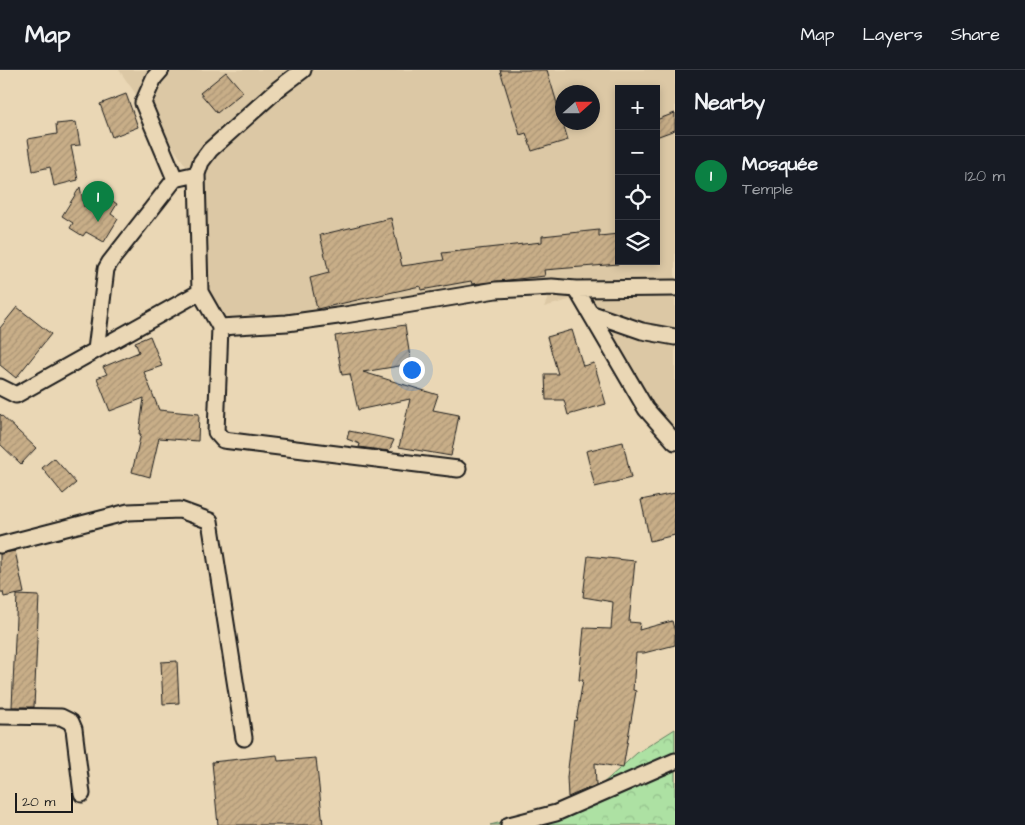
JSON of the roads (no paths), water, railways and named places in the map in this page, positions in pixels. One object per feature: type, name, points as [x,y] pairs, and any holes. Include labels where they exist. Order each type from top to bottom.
[{"type":"street","points":[[161,70],[154,78],[144,103],[175,179]]},
{"type":"street","points":[[303,70],[278,89],[210,150],[201,162],[198,174],[200,292],[220,327],[216,432],[223,440],[458,469]]},
{"type":"street","points":[[96,350],[106,269],[110,262],[175,179],[198,174]]},
{"type":"street","points":[[220,327],[287,323],[496,290],[552,287],[576,289],[675,288]]},
{"type":"street","points":[[576,289],[646,409],[675,442]]},
{"type":"street","points":[[0,387],[16,395],[200,292]]},
{"type":"street","points":[[590,313],[642,331],[675,337]]},
{"type":"street","points":[[0,545],[128,512],[180,510],[210,521],[244,738]]},
{"type":"street","points":[[0,716],[62,717],[71,722],[74,729],[82,794]]},
{"type":"street","points":[[509,825],[556,813],[675,761]]},
{"type":"place","name":"Mosquée","points":[[98,222]]}]
